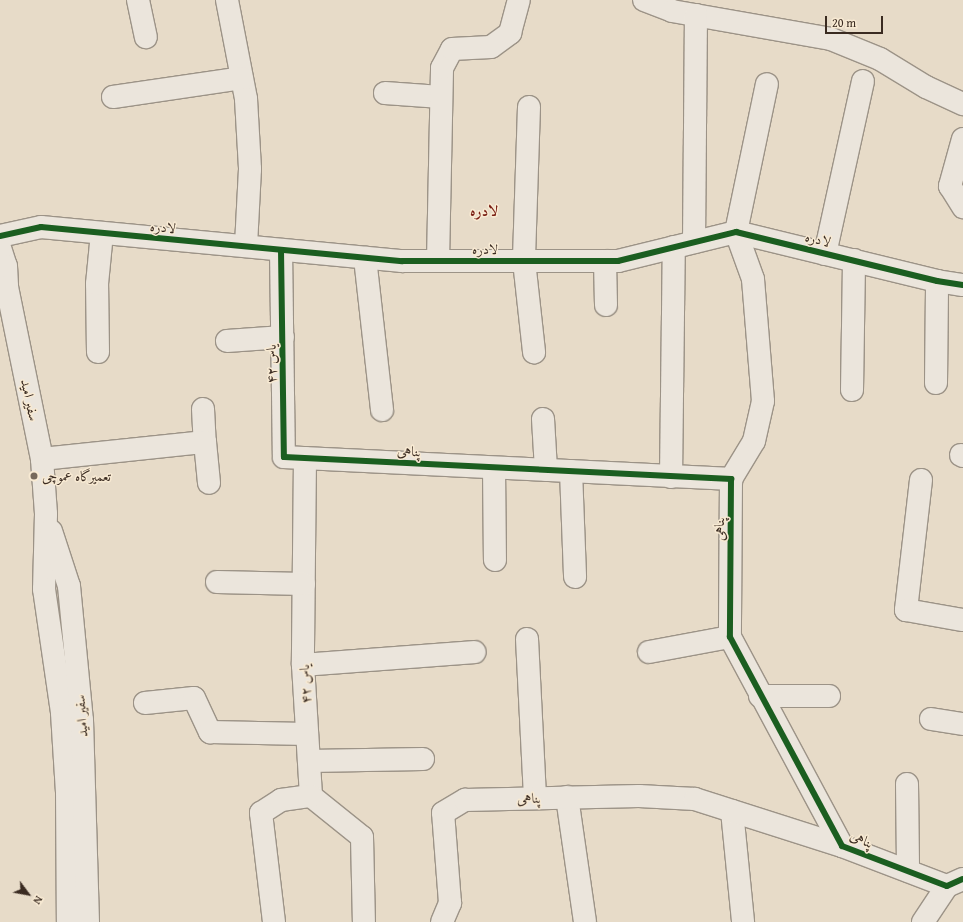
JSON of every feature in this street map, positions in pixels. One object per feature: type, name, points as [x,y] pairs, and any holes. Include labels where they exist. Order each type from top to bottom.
[{"type":"street","points":[[138,0],[146,37]]},
{"type":"street","points":[[228,0],[246,99],[250,169],[246,246]]},
{"type":"street","points":[[438,261],[442,68],[452,48],[491,47],[510,33],[519,0]]},
{"type":"street","points":[[644,0],[672,11],[831,39],[880,59],[926,88],[963,104]]},
{"type":"street","points":[[694,242],[696,15]]},
{"type":"street","points":[[113,97],[242,78]]},
{"type":"street","points":[[825,254],[863,81]]},
{"type":"street","points":[[731,479],[754,441],[763,401],[753,279],[736,232],[767,84]]},
{"type":"street","points":[[385,94],[442,97]]},
{"type":"street","points":[[529,107],[524,261],[534,352]]},
{"type":"street","points":[[963,138],[950,186],[963,207]]},
{"type":"street","name":"لادره","points":[[0,236],[41,227],[365,258],[438,261],[605,261],[618,260],[736,232],[937,281],[963,285]]},
{"type":"street","points":[[98,352],[98,284],[102,233]]},
{"type":"street","points":[[671,477],[674,247]]},
{"type":"street","name":"سفیر امید","points":[[0,248],[6,266],[4,282],[42,459],[46,514],[44,589],[62,713],[67,792],[68,922]]},
{"type":"street","name":"یاس ۴۲","points":[[281,250],[284,457],[306,458],[303,665],[312,796]]},
{"type":"street","points":[[365,258],[382,410]]},
{"type":"street","points":[[852,390],[854,260]]},
{"type":"street","points":[[605,261],[606,305]]},
{"type":"street","points":[[936,383],[937,281]]},
{"type":"street","points":[[227,342],[283,337]]},
{"type":"street","points":[[203,409],[209,483]]},
{"type":"street","points":[[543,419],[546,470]]},
{"type":"street","points":[[42,459],[205,442]]},
{"type":"street","name":"پناهی","points":[[306,458],[731,479],[730,637],[760,696],[842,846]]},
{"type":"street","points":[[494,468],[495,560]]},
{"type":"street","points":[[572,471],[575,577]]},
{"type":"street","points":[[921,480],[906,610],[963,620]]},
{"type":"street","name":"سفیر امید","points":[[46,514],[69,586],[82,720],[88,922]]},
{"type":"street","points":[[217,582],[304,584]]},
{"type":"street","points":[[649,652],[730,637]]},
{"type":"street","points":[[527,639],[534,798]]},
{"type":"street","points":[[303,665],[475,652]]},
{"type":"street","points":[[760,696],[829,696]]},
{"type":"street","points":[[145,703],[194,698],[210,732],[308,734]]},
{"type":"street","points":[[931,719],[963,724]]},
{"type":"street","points":[[309,761],[423,759]]},
{"type":"street","points":[[907,784],[908,871]]},
{"type":"street","points":[[274,922],[260,813],[281,800],[312,796],[362,837],[364,922]]},
{"type":"street","name":"پناهی","points":[[442,922],[450,903],[443,813],[465,800],[639,796],[695,799],[842,846],[908,871],[955,882]]},
{"type":"street","points":[[567,797],[585,922]]},
{"type":"street","points":[[732,812],[743,922]]},
{"type":"street","points":[[923,922],[955,882]]},
{"type":"cycle path","points":[[0,236],[41,227],[402,261],[618,261],[736,232],[937,281],[963,285]]},
{"type":"cycle path","points":[[281,250],[284,457],[731,479],[730,637],[842,846],[947,886],[963,879]]},
{"type":"place","name":"تعمیرگاه عموچی","points":[[34,476]]},
{"type":"district","name":"لادره","points":[[484,211]]}]
